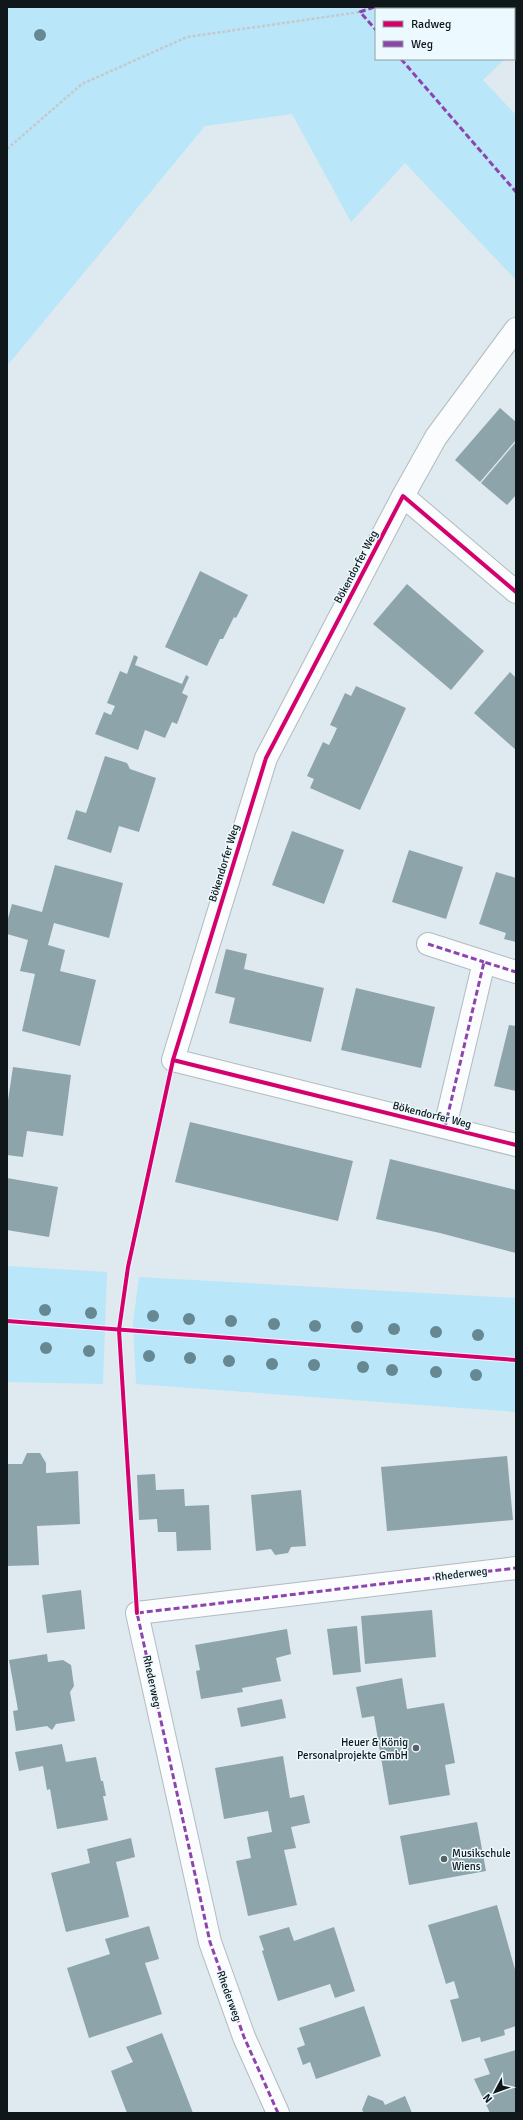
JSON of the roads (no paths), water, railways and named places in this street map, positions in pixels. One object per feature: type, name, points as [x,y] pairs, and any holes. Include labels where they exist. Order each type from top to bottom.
[{"type":"street","name":"Bökendorfer Weg","points":[[516,329],[436,436],[266,758],[173,1060],[516,1145]]},
{"type":"street","points":[[403,496],[516,592]]},
{"type":"street","points":[[428,944],[516,972]]},
{"type":"street","name":"Bökendorfer Weg","points":[[445,1127],[484,962]]},
{"type":"street","name":"Rhederweg","points":[[278,2113],[244,2037],[210,1942],[137,1613],[516,1568]]},
{"type":"place","name":"Heuer & König Personalprojekte GmbH","points":[[416,1748]]},
{"type":"place","name":"Musikschule Wiens","points":[[444,1859]]}]
